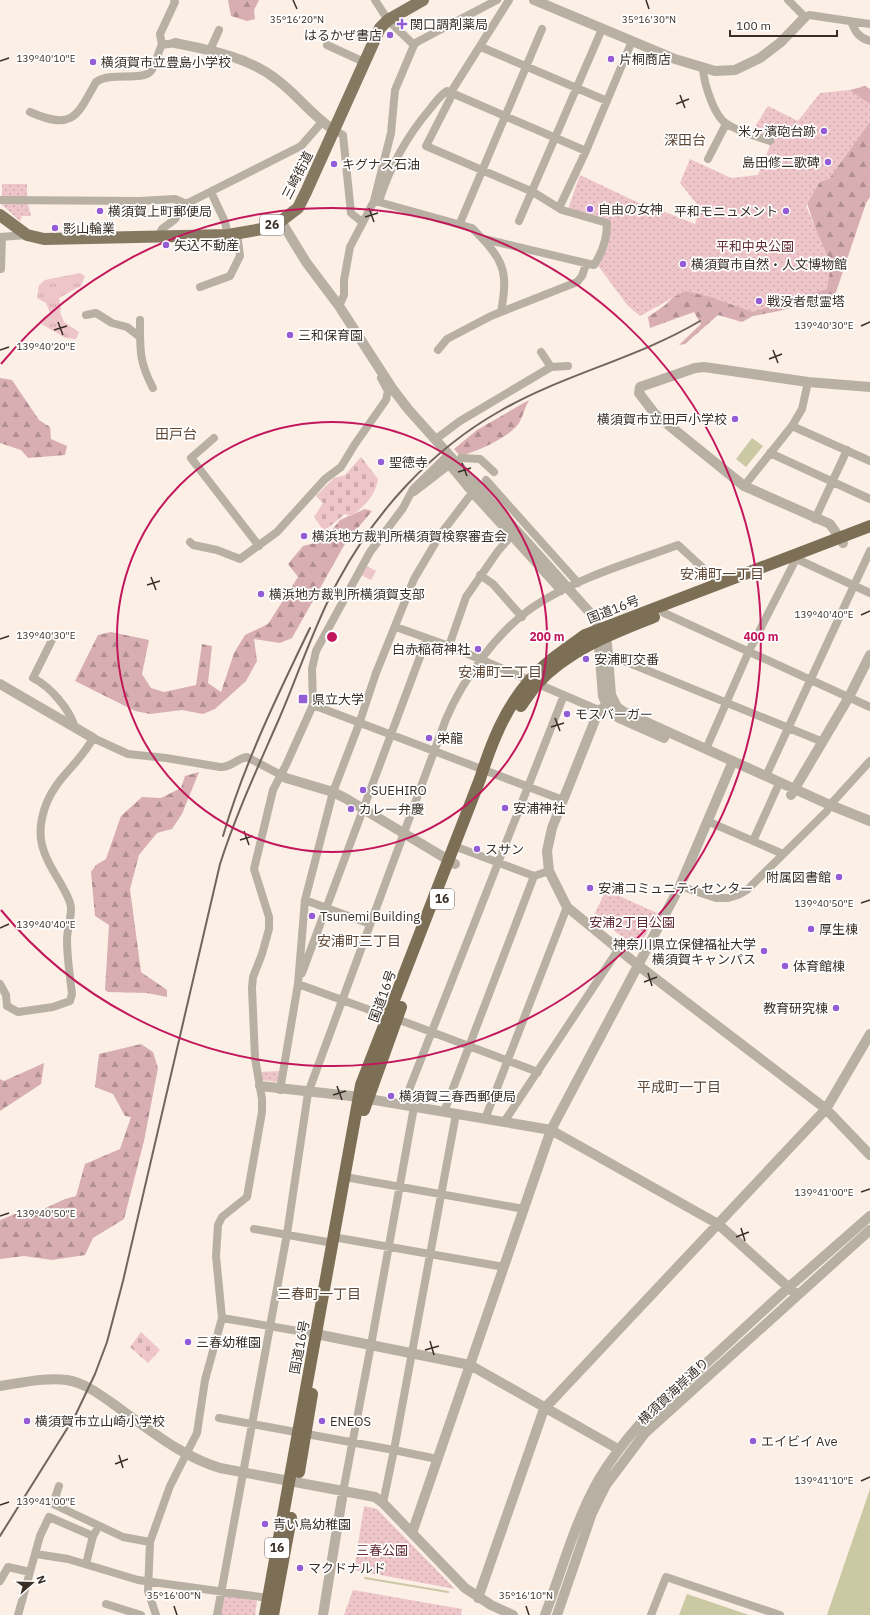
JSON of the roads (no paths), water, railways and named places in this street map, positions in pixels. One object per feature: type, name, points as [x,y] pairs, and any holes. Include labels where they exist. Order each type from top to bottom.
[{"type":"highway","name":"国道16号","points":[[600,636],[664,613],[796,561],[870,526]]},
{"type":"highway","name":"国道16号","points":[[271,1614],[301,1433],[363,1099],[486,771],[512,719],[534,682],[600,636],[719,583],[841,540],[870,534]]},
{"type":"highway","name":"国道16号","points":[[271,1614],[268,1598],[293,1482]]},
{"type":"main road","name":"三崎街道","points":[[0,215],[27,235],[44,239],[232,234],[262,229],[281,221],[298,208],[380,28],[388,20],[423,0]]},
{"type":"street","points":[[30,112],[58,121],[66,120],[80,112],[96,82],[100,79],[120,75],[133,77],[147,74],[153,67],[162,45],[160,34],[174,0]]},
{"type":"street","points":[[375,0],[388,20],[414,45]]},
{"type":"street","points":[[376,201],[392,133],[395,90],[414,45],[417,42],[497,0]]},
{"type":"street","points":[[484,239],[594,265],[598,259],[608,224],[559,208],[533,192],[426,146],[450,98],[451,92],[481,47],[509,0]]},
{"type":"street","points":[[534,0],[703,69],[724,72],[735,70],[752,62],[780,42],[805,17],[809,15],[870,24]]},
{"type":"street","points":[[788,0],[805,17]]},
{"type":"street","points":[[851,22],[858,35],[862,39],[870,42]]},
{"type":"street","points":[[460,223],[542,29]]},
{"type":"street","points":[[519,220],[533,192],[602,29]]},
{"type":"street","points":[[210,50],[219,30]]},
{"type":"street","points":[[559,208],[586,151],[632,41]]},
{"type":"street","points":[[162,45],[175,43],[210,50],[268,73],[290,90],[322,122],[343,134],[351,213],[362,222]]},
{"type":"street","points":[[327,45],[364,62]]},
{"type":"street","points":[[481,47],[607,101]]},
{"type":"street","points":[[703,69],[704,79],[715,109],[726,124],[770,141]]},
{"type":"street","points":[[338,308],[344,295],[344,280],[350,247],[362,222],[376,201],[395,159],[411,133],[447,91],[586,151]]},
{"type":"street","points":[[158,237],[162,229],[174,220],[186,204],[301,146],[322,122]]},
{"type":"street","points":[[708,159],[726,124]]},
{"type":"street","points":[[200,287],[230,276],[240,256],[232,234],[210,192]]},
{"type":"street","points":[[0,200],[140,201],[175,199],[186,204]]},
{"type":"street","points":[[376,201],[460,223],[472,228],[484,239],[503,266],[505,283],[501,312]]},
{"type":"street","points":[[281,221],[306,262],[392,388],[565,589]]},
{"type":"street","points":[[1,269],[1,237],[27,235]]},
{"type":"street","points":[[438,350],[447,339],[491,316],[553,290],[577,282],[582,276],[586,264]]},
{"type":"street","points":[[190,542],[193,545],[217,550],[240,559],[259,546],[277,532],[325,479],[341,467],[355,444],[386,400],[388,392],[381,377],[338,308]]},
{"type":"street","points":[[86,315],[96,313],[112,323],[127,327],[140,337]]},
{"type":"street","points":[[140,320],[139,351],[144,371],[153,388]]},
{"type":"street","points":[[542,352],[551,367]]},
{"type":"street","points":[[436,439],[460,421],[551,367],[568,366]]},
{"type":"street","points":[[841,540],[830,524],[815,519],[744,486],[655,414],[642,399],[639,393],[640,387],[695,368],[704,367],[808,382],[870,387]]},
{"type":"street","points":[[744,486],[792,426],[802,409],[808,382]]},
{"type":"street","points":[[792,426],[870,461]]},
{"type":"street","points":[[214,438],[191,458],[259,546]]},
{"type":"street","points":[[815,519],[847,450]]},
{"type":"street","points":[[770,453],[870,499]]},
{"type":"street","points":[[156,1615],[148,1591],[150,1542],[164,1501],[197,1433],[205,1380],[222,1318],[216,1256],[218,1225],[222,1217],[247,1197],[262,1112],[260,1086],[255,1058],[252,988],[253,977],[262,954],[268,929],[269,917],[254,869],[270,800],[313,705],[312,669],[316,651],[370,552],[402,508],[413,489],[449,454]]},
{"type":"street","points":[[462,458],[480,459],[494,472]]},
{"type":"street","points":[[409,495],[420,489],[449,465],[511,536],[592,615],[600,636],[610,681],[611,695],[608,708],[563,800],[552,828],[547,850],[549,871],[567,907],[638,966],[826,1109],[870,1155]]},
{"type":"street","points":[[486,480],[578,583]]},
{"type":"street","points":[[280,1090],[298,984],[305,900],[333,792],[360,724],[376,673],[396,627],[403,603],[420,568],[444,529],[472,493]]},
{"type":"street","points":[[449,646],[466,597],[480,574],[511,536]]},
{"type":"street","points":[[217,1615],[251,1423],[287,1234],[308,1093],[446,719],[456,696],[499,639],[522,616],[565,589],[578,583],[678,545],[719,583]]},
{"type":"street","points":[[766,776],[812,680],[870,551]]},
{"type":"street","points":[[706,749],[749,651],[796,561],[870,593]]},
{"type":"street","points":[[480,574],[493,584],[522,616]]},
{"type":"street","points":[[664,613],[849,696],[870,707]]},
{"type":"street","points":[[396,627],[449,646],[564,695],[624,712],[706,749],[777,788],[793,792]]},
{"type":"street","points":[[53,638],[33,678],[41,682],[55,696],[72,718],[75,727]]},
{"type":"street","points":[[298,984],[427,638]]},
{"type":"street","points":[[793,792],[849,696],[870,655]]},
{"type":"street","points":[[604,657],[612,656],[823,742]]},
{"type":"street","points":[[604,657],[603,696],[608,708],[619,718],[732,764],[766,776],[793,792],[870,828]]},
{"type":"street","points":[[0,684],[94,738],[128,754],[166,758],[220,767],[229,766],[240,758],[248,757],[286,778],[333,792],[363,808],[452,862]]},
{"type":"street","points":[[403,1105],[564,695]]},
{"type":"street","points":[[313,705],[391,736],[563,800]]},
{"type":"street","points":[[0,984],[6,995],[4,1008],[18,1012],[53,1007],[70,1001],[72,994],[67,940],[71,909],[68,897],[51,868],[40,841],[40,831],[46,803],[53,787],[88,748],[94,738]]},
{"type":"street","points":[[680,886],[716,898],[728,898],[747,890],[828,808],[870,761]]},
{"type":"street","points":[[412,1533],[551,1130],[680,886],[732,764]]},
{"type":"street","points":[[753,841],[777,788]]},
{"type":"street","points":[[828,808],[870,821]]},
{"type":"street","points":[[708,821],[783,854]]},
{"type":"street","points":[[458,847],[534,876],[549,871]]},
{"type":"street","points":[[444,1112],[534,876]]},
{"type":"street","points":[[305,900],[370,924]]},
{"type":"street","points":[[485,1119],[567,907]]},
{"type":"street","points":[[504,1122],[618,950]]},
{"type":"street","points":[[298,984],[431,1031],[538,1072]]},
{"type":"street","points":[[478,1598],[544,1409],[826,1109],[870,1035]]},
{"type":"street","points":[[260,1086],[280,1090],[403,1105],[551,1130],[718,1224],[797,1295]]},
{"type":"street","points":[[323,1615],[343,1492],[354,1443],[414,1107]]},
{"type":"street","points":[[383,1503],[456,1114]]},
{"type":"street","points":[[348,1178],[524,1209]]},
{"type":"street","points":[[545,1615],[582,1513],[599,1480],[618,1449],[639,1425],[789,1287],[870,1216]]},
{"type":"street","points":[[254,1229],[389,1247],[504,1267]]},
{"type":"street","name":"横須賀海岸通り","points":[[557,1615],[592,1513],[606,1485],[625,1457],[645,1433],[870,1230]]},
{"type":"street","points":[[222,1318],[319,1335],[470,1365],[544,1409],[618,1449]]},
{"type":"street","points":[[0,1386],[48,1380],[74,1382],[94,1391],[186,1455],[220,1468],[374,1498],[383,1503],[464,1588],[478,1598],[513,1615]]},
{"type":"street","points":[[219,1418],[437,1459]]},
{"type":"street","points":[[59,1486],[52,1504],[123,1537],[150,1542]]},
{"type":"street","points":[[18,1615],[40,1536],[49,1517],[93,1536]]},
{"type":"street","points":[[86,1564],[93,1536],[96,1531],[105,1529]]},
{"type":"street","points":[[36,1554],[68,1559],[148,1581],[221,1590],[268,1598]]},
{"type":"street","points":[[0,1581],[8,1567],[30,1572]]},
{"type":"street","points":[[651,1615],[666,1577],[780,1615]]},
{"type":"street","points":[[106,1604],[141,1615]]},
{"type":"waterway","points":[[365,1578],[448,1592]]},
{"type":"railway","points":[[0,1536],[75,1416],[95,1374],[107,1342],[123,1281],[220,864],[233,827],[321,615],[338,581],[353,555],[387,507],[428,464],[451,444],[500,411],[524,398],[651,346],[700,321]]},
{"type":"railway","points":[[223,836],[231,809],[251,756],[310,628]]},
{"type":"place","name":"関口調剤薬局","points":[[402,24]]},
{"type":"place","name":"はるかぜ書店","points":[[390,35]]},
{"type":"place","name":"片桐商店","points":[[611,59]]},
{"type":"place","name":"横須賀市立豊島小学校","points":[[93,62]]},
{"type":"place","name":"米ヶ濱砲台跡","points":[[824,131]]},
{"type":"place","name":"島田修二歌碑","points":[[828,162]]},
{"type":"place","name":"キグナス石油","points":[[334,164]]},
{"type":"place","name":"自由の女神","points":[[590,209]]},
{"type":"place","name":"横須賀上町郵便局","points":[[100,211]]},
{"type":"place","name":"平和モニュメント","points":[[786,211]]},
{"type":"place","name":"影山輪業","points":[[55,228]]},
{"type":"place","name":"矢込不動産","points":[[166,245]]},
{"type":"place","name":"横須賀市自然・人文博物館","points":[[683,264]]},
{"type":"place","name":"戦没者慰霊塔","points":[[759,301]]},
{"type":"place","name":"三和保育園","points":[[290,335]]},
{"type":"place","name":"横須賀市立田戸小学校","points":[[735,419]]},
{"type":"place","name":"聖徳寺","points":[[381,462]]},
{"type":"place","name":"横浜地方裁判所横須賀検察審査会","points":[[304,536]]},
{"type":"place","name":"横浜地方裁判所横須賀支部","points":[[261,594]]},
{"type":"place","name":"白赤稲荷神社","points":[[478,649]]},
{"type":"place","name":"安浦町交番","points":[[586,659]]},
{"type":"place","name":"県立大学","points":[[303,699]]},
{"type":"place","name":"モスバーガー","points":[[567,714]]},
{"type":"place","name":"栄龍","points":[[429,738]]},
{"type":"place","name":"SUEHIRO","points":[[363,790]]},
{"type":"place","name":"安浦神社","points":[[505,808]]},
{"type":"place","name":"カレー弁慶","points":[[351,809]]},
{"type":"place","name":"スサン","points":[[477,849]]},
{"type":"place","name":"附属図書館","points":[[839,877]]},
{"type":"place","name":"安浦コミュニティセンター","points":[[590,888]]},
{"type":"place","name":"Tsunemi Building","points":[[312,916]]},
{"type":"place","name":"厚生棟","points":[[811,929]]},
{"type":"place","name":"神奈川県立保健福祉大学 横須賀キャンパス","points":[[764,951]]},
{"type":"place","name":"体育館棟","points":[[785,966]]},
{"type":"place","name":"教育研究棟","points":[[836,1008]]},
{"type":"place","name":"横須賀三春西郵便局","points":[[391,1096]]},
{"type":"place","name":"三春幼稚園","points":[[188,1342]]},
{"type":"place","name":"横須賀市立山崎小学校","points":[[27,1421]]},
{"type":"place","name":"ENEOS","points":[[322,1421]]},
{"type":"place","name":"エイビイ Ave","points":[[753,1441]]},
{"type":"place","name":"青い鳥幼稚園","points":[[265,1524]]},
{"type":"place","name":"マクドナルド","points":[[300,1568]]},
{"type":"district","name":"深田台","points":[[685,140]]},
{"type":"district","name":"田戸台","points":[[176,434]]},
{"type":"district","name":"安浦町一丁目","points":[[722,574]]},
{"type":"district","name":"安浦町二丁目","points":[[500,672]]},
{"type":"district","name":"安浦町三丁目","points":[[359,941]]},
{"type":"district","name":"平成町一丁目","points":[[679,1087]]},
{"type":"district","name":"三春町一丁目","points":[[319,1294]]},
{"type":"park label","name":"平和中央公園","points":[[755,246]]},
{"type":"park label","name":"安浦2丁目公園","points":[[632,922]]},
{"type":"park label","name":"三春公園","points":[[382,1550]]}]
